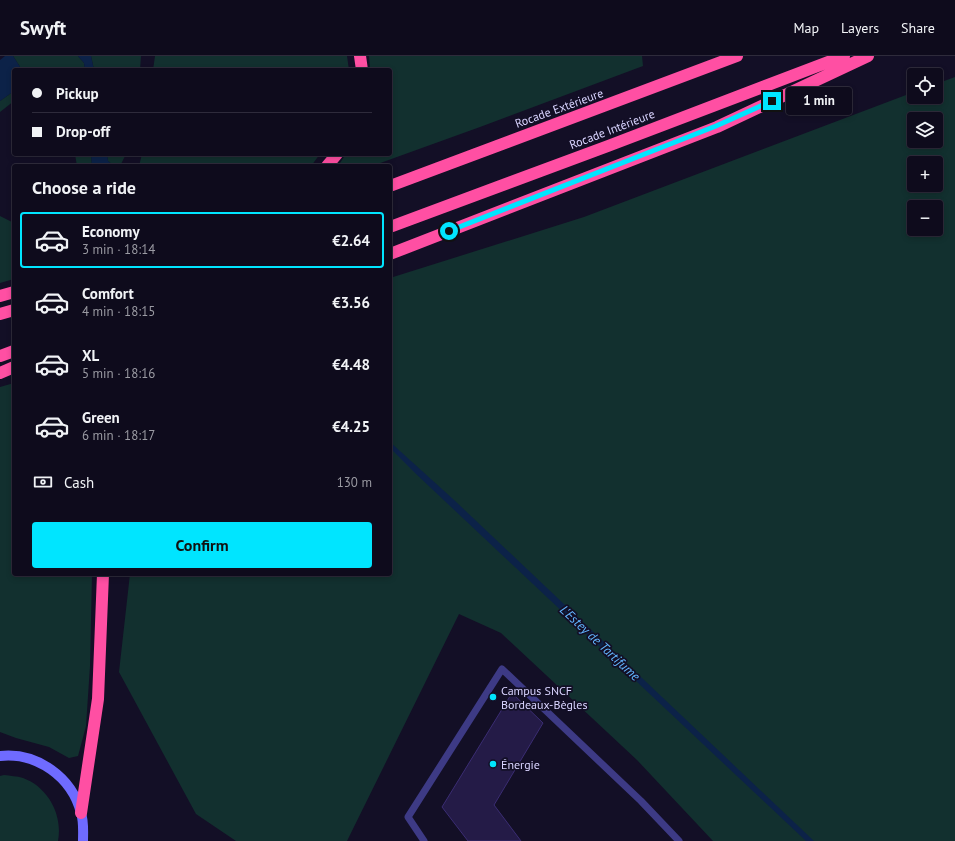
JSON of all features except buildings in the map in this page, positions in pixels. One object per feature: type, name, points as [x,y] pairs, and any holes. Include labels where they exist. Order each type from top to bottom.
[{"type":"highway","points":[[360,56],[362,68]]},
{"type":"highway","name":"Rocade Extérieure","points":[[392,185],[738,56]]},
{"type":"highway","name":"Rocade Intérieure","points":[[392,226],[844,56]]},
{"type":"highway","points":[[392,253],[716,126],[868,56]]},
{"type":"highway","points":[[329,164],[335,156]]},
{"type":"highway","points":[[0,296],[12,293]]},
{"type":"highway","points":[[0,314],[12,311]]},
{"type":"highway","points":[[0,356],[12,352]]},
{"type":"highway","points":[[0,373],[12,369]]},
{"type":"highway","points":[[81,813],[98,699],[103,576]]},
{"type":"main road","points":[[0,748],[12,755]]},
{"type":"main road","points":[[0,756],[12,755],[35,760],[56,772],[72,790],[81,813],[83,841]]},
{"type":"lane","points":[[424,841],[408,817],[502,669],[641,801],[679,841]]},
{"type":"green space","points":[[13,56],[78,56],[84,63],[85,68],[21,68]]},
{"type":"green space","points":[[91,56],[141,56],[140,68],[94,68]]},
{"type":"green space","points":[[155,56],[347,56],[349,68],[153,68]]},
{"type":"green space","points":[[369,56],[642,56],[643,66],[378,164],[339,164],[345,156],[392,156],[392,68],[370,68]]},
{"type":"green space","points":[[955,77],[955,841],[713,841],[637,760],[501,633],[459,614],[347,841],[236,841],[196,814],[119,672],[130,576],[392,576],[392,277],[584,217],[907,95],[907,104],[943,104],[943,81]]},
{"type":"green space","points":[[12,92],[12,103],[0,112],[0,101]]},
{"type":"green space","points":[[75,156],[91,156],[92,164],[77,164]]},
{"type":"green space","points":[[107,156],[125,156],[121,164],[112,164],[108,161]]},
{"type":"green space","points":[[142,156],[318,156],[312,164],[140,164]]},
{"type":"green space","points":[[0,216],[12,222],[12,280],[0,283]]},
{"type":"green space","points":[[12,384],[12,576],[92,576],[90,666],[86,726],[78,756],[69,758],[49,747],[0,732],[0,387]]},
{"type":"green space","points":[[0,776],[16,776],[32,782],[46,795],[56,812],[59,831],[58,841],[0,841]]},
{"type":"water","points":[[5,56],[13,56],[21,68],[12,68],[12,92],[0,101],[0,60]]},
{"type":"water","points":[[78,56],[91,56],[94,68],[85,68],[84,63]]},
{"type":"water","points":[[91,156],[107,156],[108,161],[112,164],[92,164]]},
{"type":"water","name":"L'Estey de Tartifume","points":[[392,444],[453,499],[814,841],[806,841],[392,450]]},
{"type":"place","name":"Campus SNCF Bordeaux-Bègles","points":[[493,697]]},
{"type":"place","name":"Énergie","points":[[493,764]]},
{"type":"route","points":[[449,231],[716,126],[772,101]]}]
